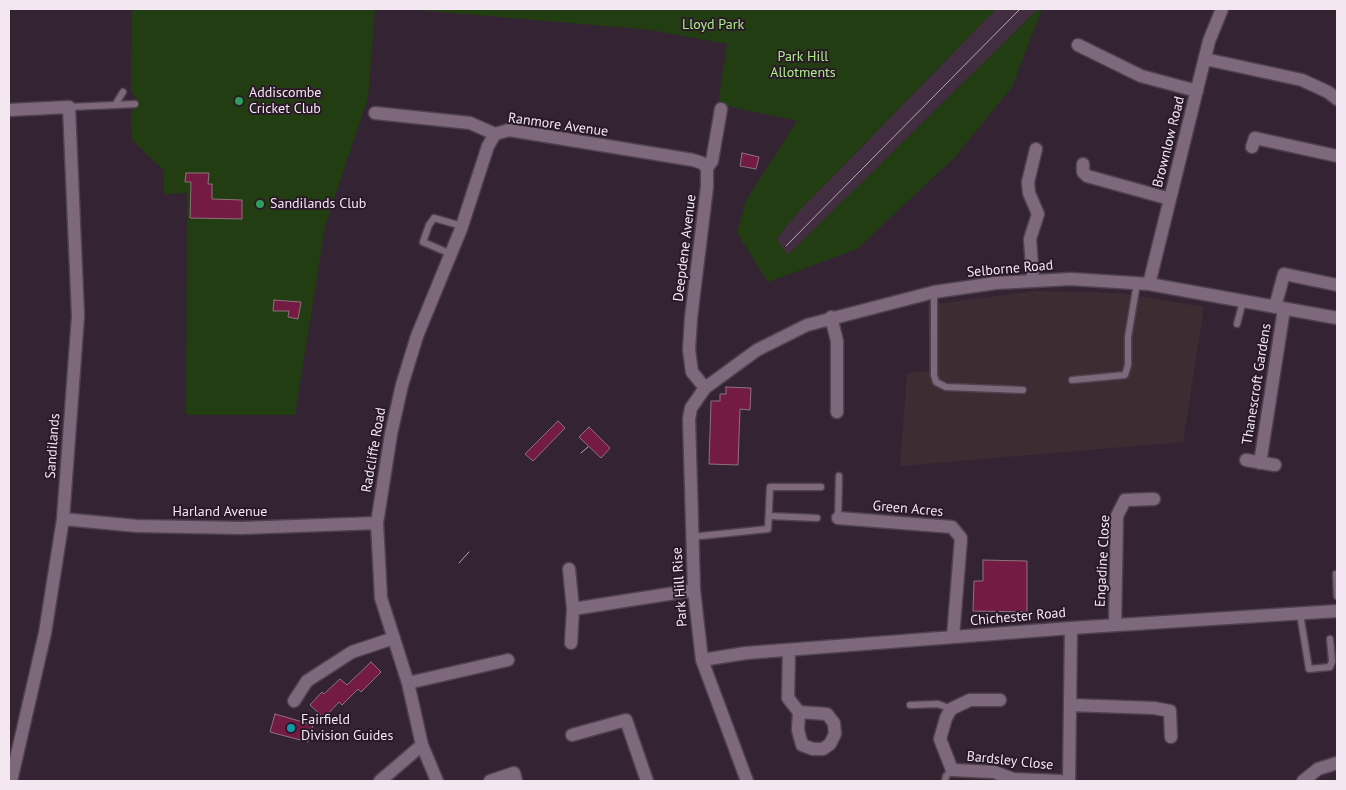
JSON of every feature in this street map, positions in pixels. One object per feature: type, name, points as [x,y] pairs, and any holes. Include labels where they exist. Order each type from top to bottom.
[{"type":"street","name":"Brownlow Road","points":[[1143,284],[1170,199],[1214,25],[1222,9]]},
{"type":"street","points":[[1078,45],[1141,76],[1197,92]]},
{"type":"street","points":[[1205,59],[1302,80],[1328,92],[1337,100]]},
{"type":"street","points":[[9,110],[69,107]]},
{"type":"street","name":"Sandilands","points":[[11,777],[45,633],[63,518],[78,316],[69,107]]},
{"type":"street","name":"Deepdene Avenue","points":[[705,388],[692,372],[689,350],[707,168],[712,161],[721,110]]},
{"type":"street","name":"Ranmore Avenue","points":[[375,112],[470,123],[496,134],[509,130],[693,160],[702,163],[707,168]]},
{"type":"street","name":"Radcliffe Road","points":[[437,781],[422,745],[408,683],[381,598],[377,524],[390,434],[402,384],[417,336],[462,226],[485,153],[496,134]]},
{"type":"street","points":[[1252,148],[1254,138],[1337,156]]},
{"type":"street","points":[[1033,281],[1030,239],[1038,214],[1029,193],[1028,182],[1036,149]]},
{"type":"street","points":[[1084,164],[1083,172],[1087,176],[1170,199]]},
{"type":"street","name":"Thanescroft Gardens","points":[[1260,464],[1284,274],[1337,285]]},
{"type":"street","name":"Selborne Road","points":[[705,388],[756,350],[807,325],[831,317],[934,292],[1033,281],[1071,279],[1143,284],[1279,308],[1337,316]]},
{"type":"street","points":[[831,317],[837,341],[837,412]]},
{"type":"street","name":"Park Hill Rise","points":[[705,388],[691,408],[690,419],[694,590],[702,660],[744,780]]},
{"type":"street","name":"Thanescroft Gardens","points":[[1246,460],[1260,464],[1275,465]]},
{"type":"street","name":"Engadine Close","points":[[1115,624],[1117,516],[1125,500],[1154,499]]},
{"type":"street","name":"Harland Avenue","points":[[63,518],[136,526],[232,528],[377,524]]},
{"type":"street","name":"Green Acres","points":[[838,518],[952,528],[960,538],[953,637]]},
{"type":"street","points":[[570,569],[573,609],[571,643]]},
{"type":"street","points":[[573,609],[694,590]]},
{"type":"street","name":"Chichester Road","points":[[702,660],[746,653],[1115,624],[1337,611]]},
{"type":"street","points":[[1069,781],[1071,628]]},
{"type":"street","points":[[294,701],[307,682],[352,652],[394,638]]},
{"type":"street","points":[[789,650],[788,698],[799,712]]},
{"type":"street","points":[[408,683],[508,660]]},
{"type":"street","points":[[951,709],[970,700],[1000,700]]},
{"type":"street","points":[[1070,705],[1154,708],[1170,712],[1171,737]]},
{"type":"street","name":"Bardsley Close","points":[[951,709],[946,718],[940,739],[952,770],[994,772],[1013,779],[1060,781]]},
{"type":"street","points":[[572,735],[626,720],[647,781]]},
{"type":"street","points":[[380,781],[422,745]]},
{"type":"street","points":[[1303,781],[1318,769],[1337,763]]},
{"type":"street","points":[[490,781],[514,773],[516,781]]},
{"type":"lane","points":[[115,105],[123,92]]},
{"type":"lane","points":[[69,107],[135,104]]},
{"type":"lane","points":[[451,254],[423,242],[429,225],[434,218],[462,226]]},
{"type":"lane","points":[[1072,380],[1125,376],[1128,366],[1128,337],[1143,284]]},
{"type":"lane","points":[[934,292],[934,375],[936,382],[946,387],[1023,390]]},
{"type":"lane","points":[[1237,324],[1243,301]]},
{"type":"lane","points":[[838,518],[839,476]]},
{"type":"lane","points":[[692,537],[768,529],[770,487],[821,487]]},
{"type":"lane","points":[[769,516],[817,518]]},
{"type":"lane","points":[[1336,574],[1337,596]]},
{"type":"lane","points":[[1300,614],[1309,670],[1330,667],[1332,661],[1330,638]]},
{"type":"lane","points":[[910,705],[938,704],[951,709]]},
{"type":"lane","points":[[945,781],[946,776],[952,770]]},
{"type":"shaded area","points":[[996,9],[1038,9],[788,255],[776,239],[800,210]]},
{"type":"shaded area","points":[[1034,291],[1118,293],[1204,307],[1183,442],[900,466],[907,373],[929,371],[928,305]]},
{"type":"green space","name":"Sandilands Club","points":[[132,9],[375,9],[368,98],[325,226],[295,415],[186,415],[187,193],[164,194],[164,171],[132,140],[131,117],[136,98],[131,91]]},
{"type":"green space","points":[[406,9],[996,9],[800,210],[776,239],[788,255],[1038,9],[1042,9],[1012,87],[955,157],[857,249],[768,282],[737,233],[745,202],[797,121],[718,104],[727,44],[651,30]]},
{"type":"building","points":[[742,153],[759,157],[756,169],[740,166]]},
{"type":"building","points":[[186,173],[209,173],[208,184],[212,184],[212,199],[242,200],[242,219],[190,218],[191,182],[185,182]]},
{"type":"building","points":[[274,300],[301,302],[298,319],[288,317],[289,311],[273,311]]},
{"type":"building","points":[[726,387],[751,388],[750,410],[740,409],[738,465],[709,464],[711,401],[720,401],[720,394],[726,394]]},
{"type":"building","points":[[558,421],[565,428],[533,461],[525,454]]},
{"type":"building","points":[[589,427],[610,448],[601,458],[579,437]]},
{"type":"building","points":[[983,560],[1027,561],[1027,612],[973,611],[974,581],[983,581]]},
{"type":"building","points":[[371,662],[381,672],[361,692],[358,689],[342,705],[339,702],[324,718],[310,705],[322,692],[324,694],[340,679],[347,685]]},
{"type":"building","name":"Fairfield Division Guides","points":[[275,714],[313,725],[308,742],[270,732]]},
{"type":"tram line","points":[[786,246],[1020,9]]},
{"type":"tram line","points":[[581,453],[588,447]]},
{"type":"tram line","points":[[459,563],[469,552]]},
{"type":"place","name":"Addiscombe Cricket Club","points":[[239,101]]},
{"type":"place","name":"Sandilands Club","points":[[260,204]]},
{"type":"place","name":"Fairfield Division Guides","points":[[291,728]]},
{"type":"park label","name":"Lloyd Park","points":[[713,25]]},
{"type":"park label","name":"Park Hill Allotments","points":[[803,66]]}]
